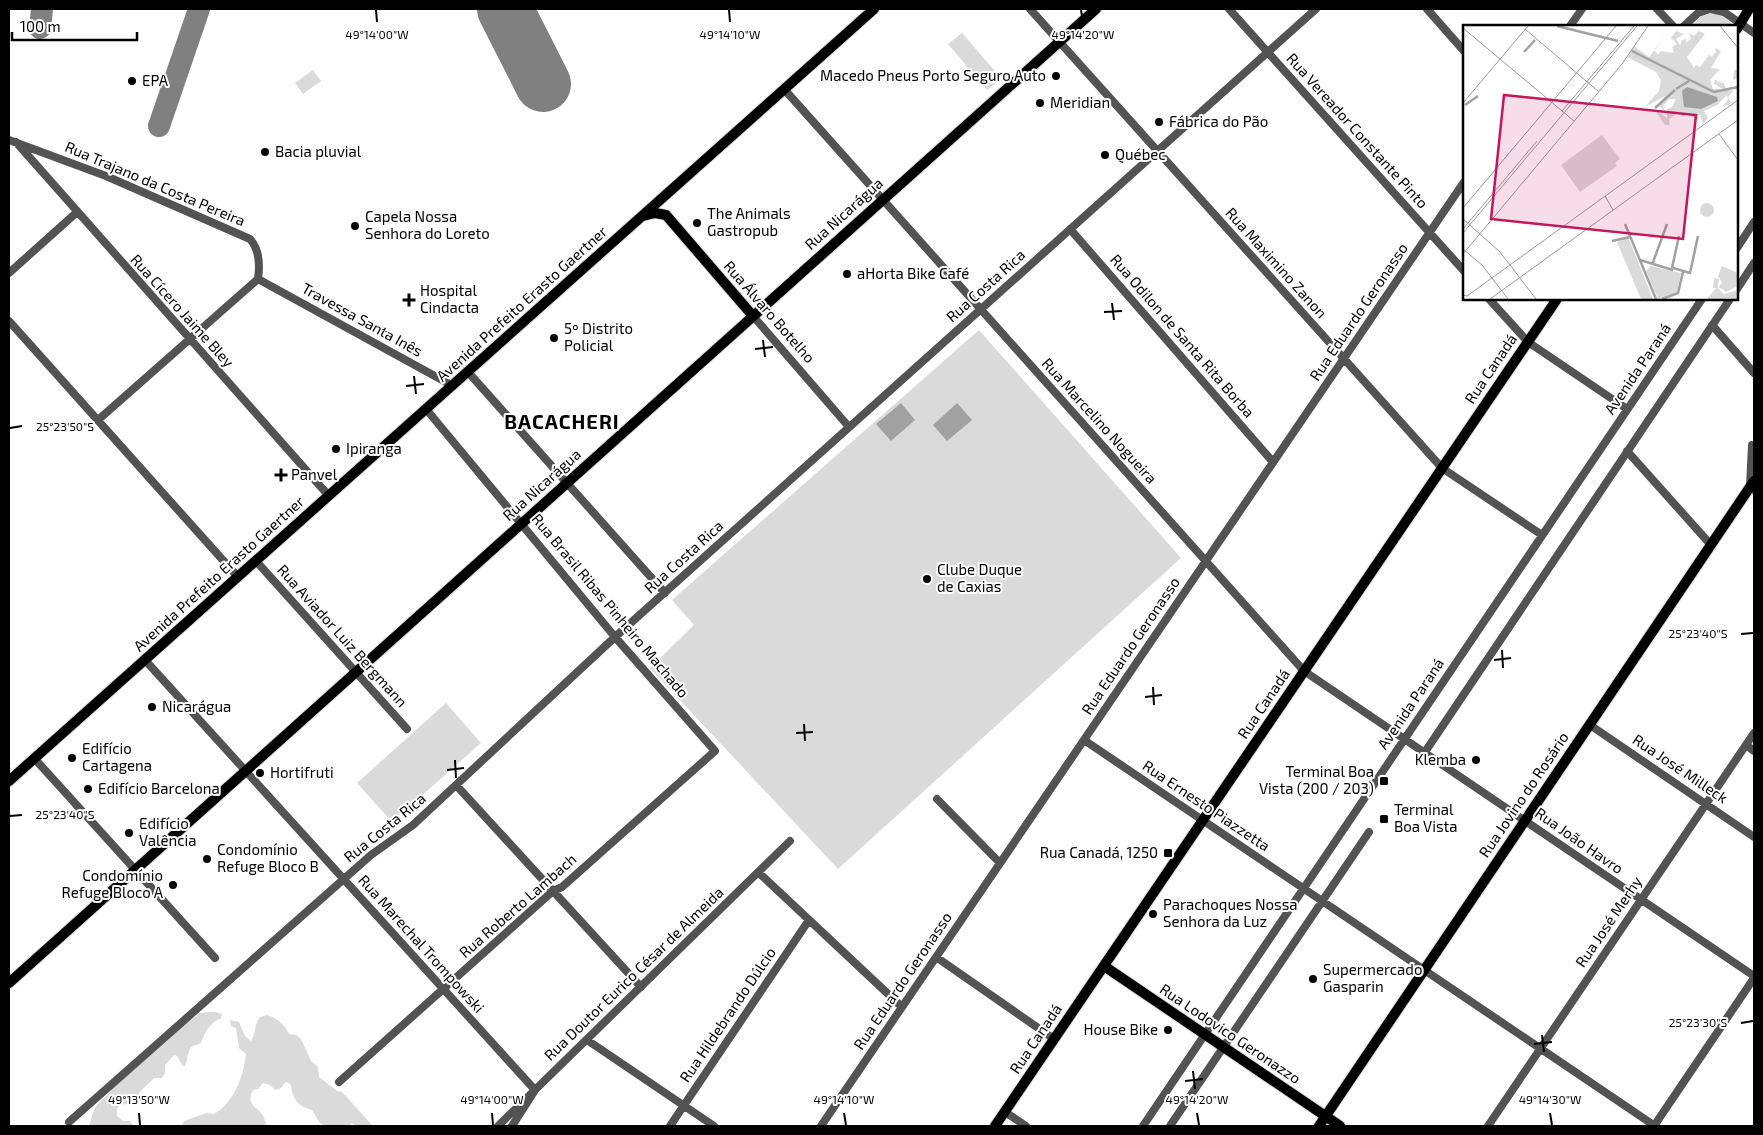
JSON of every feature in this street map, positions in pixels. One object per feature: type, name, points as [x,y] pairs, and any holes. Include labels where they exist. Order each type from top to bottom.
[{"type":"main road","name":"Avenida Prefeito Erasto Gaertner","points":[[9,781],[874,9]]},
{"type":"main road","name":"Rua Nicarágua","points":[[9,983],[1096,9]]},
{"type":"main road","points":[[1738,26],[1749,9]]},
{"type":"main road","points":[[643,216],[655,213],[666,215],[669,193]]},
{"type":"main road","name":"Rua Álvaro Botelho","points":[[666,215],[753,316]]},
{"type":"main road","name":"Rua Canadá","points":[[995,1126],[1556,300]]},
{"type":"main road","name":"Rua Jovino do Rosário","points":[[1319,1126],[1710,545],[1753,486]]},
{"type":"main road","name":"Rua Lodovico Geronazzo","points":[[1104,966],[1340,1126]]},
{"type":"street","name":"Rua Maximino Zanon","points":[[1030,9],[1442,468],[1542,536]]},
{"type":"street","name":"Rua Vereador Constante Pinto","points":[[1229,9],[1463,270]]},
{"type":"street","name":"Rua Costa Rica","points":[[69,1122],[371,855],[413,825],[616,637],[1316,9]]},
{"type":"street","points":[[1427,9],[1463,49]]},
{"type":"street","points":[[1571,25],[1582,9]]},
{"type":"street","points":[[1657,9],[1671,25]]},
{"type":"street","points":[[1685,25],[1698,13],[1710,9],[1724,12],[1737,25]]},
{"type":"street","points":[[1738,26],[1754,33]]},
{"type":"street","name":"Rua Marcelino Nogueira","points":[[784,89],[1304,671],[1414,746]]},
{"type":"street","name":"Rua Cícero Jaime Bley","points":[[12,141],[329,496]]},
{"type":"street","name":"Rua Trajano da Costa Pereira","points":[[12,141],[113,179],[250,239],[254,243],[259,258],[258,279]]},
{"type":"street","name":"Rua Eduardo Geronasso","points":[[821,1126],[1463,184]]},
{"type":"street","points":[[9,273],[76,213]]},
{"type":"street","points":[[1738,246],[1754,222]]},
{"type":"street","name":"Rua Odilon de Santa Rita Borba","points":[[1070,229],[1273,462]]},
{"type":"street","points":[[1738,287],[1754,263]]},
{"type":"street","points":[[98,420],[258,279]]},
{"type":"street","name":"Travessa Santa Inês","points":[[258,279],[452,386]]},
{"type":"street","points":[[1490,300],[1528,342],[1627,409]]},
{"type":"street","name":"Avenida Paraná","points":[[1143,1126],[1701,300]]},
{"type":"street","points":[[1424,752],[1729,300]]},
{"type":"street","name":"Rua Álvaro Botelho","points":[[753,316],[849,428]]},
{"type":"street","points":[[9,321],[238,577]]},
{"type":"street","points":[[1712,325],[1754,373]]},
{"type":"street","points":[[468,372],[665,593]]},
{"type":"street","name":"Rua Brasil Ribas Pinheiro Machado","points":[[426,409],[616,637],[715,751]]},
{"type":"street","points":[[1752,445],[1753,486]]},
{"type":"street","points":[[1627,451],[1710,545]]},
{"type":"street","name":"Rua Aviador Luiz Bergmann","points":[[256,561],[407,729]]},
{"type":"street","name":"Rua Marechal Trompowski","points":[[145,660],[535,1090]]},
{"type":"street","name":"Rua José Milleck","points":[[1590,725],[1754,837]]},
{"type":"street","name":"Rua José Merhy","points":[[1488,1126],[1754,733]]},
{"type":"street","name":"Rua Ernesto Piazzetta","points":[[1084,740],[1655,1126]]},
{"type":"street","points":[[1746,745],[1754,751]]},
{"type":"street","name":"Rua João Havro","points":[[1414,746],[1754,977]]},
{"type":"street","name":"Rua Roberto Lambach","points":[[338,1082],[553,891],[562,887],[715,751]]},
{"type":"street","points":[[34,758],[215,958]]},
{"type":"street","points":[[456,785],[641,987]]},
{"type":"street","points":[[937,798],[1000,863]]},
{"type":"street","points":[[1170,1126],[1369,832]]},
{"type":"street","name":"Rua Doutor Eurico César de Almeida","points":[[498,1126],[790,841]]},
{"type":"street","points":[[758,872],[902,1007]]},
{"type":"street","name":"Rua Hildebrando Dúlcio","points":[[670,1126],[809,920]]},
{"type":"street","points":[[936,958],[1054,1039]]},
{"type":"street","points":[[1655,1126],[1754,977]]},
{"type":"street","points":[[587,1040],[714,1126]]},
{"type":"street","points":[[512,1126],[535,1090]]},
{"type":"street","points":[[1005,1112],[1026,1126]]},
{"type":"shaded area","points":[[1713,13],[1719,14],[1732,23],[1730,25],[1692,25],[1702,16]]},
{"type":"shaded area","points":[[962,33],[1001,78],[987,90],[948,44]]},
{"type":"shaded area","points":[[313,70],[321,81],[303,94],[295,83]]},
{"type":"shaded area","name":"Clube Duque de Caxias","points":[[979,330],[1181,558],[838,869],[650,668],[694,625],[672,600]]},
{"type":"shaded area","points":[[901,403],[915,420],[891,441],[876,424]]},
{"type":"shaded area","points":[[957,403],[972,420],[947,441],[933,425]]},
{"type":"shaded area","points":[[446,703],[481,743],[392,822],[357,783]]},
{"type":"shaded area","points":[[200,1013],[222,1014],[221,1018],[208,1028],[201,1043],[191,1048],[185,1066],[174,1055],[165,1065],[165,1073],[162,1078],[154,1078],[132,1103],[120,1105],[117,1109],[117,1116],[123,1121],[130,1121],[132,1126],[89,1126],[96,1107],[113,1088],[183,1026]]},
{"type":"shaded area","points":[[267,1015],[280,1022],[289,1034],[296,1035],[301,1039],[311,1061],[318,1067],[319,1077],[337,1091],[342,1092],[373,1126],[356,1126],[352,1123],[349,1126],[325,1126],[320,1123],[312,1110],[303,1106],[294,1098],[291,1085],[287,1082],[277,1090],[263,1083],[258,1089],[253,1090],[251,1096],[252,1103],[262,1114],[266,1126],[182,1126],[184,1121],[207,1113],[214,1114],[227,1103],[237,1088],[246,1054],[239,1048],[236,1028],[231,1026],[230,1020],[239,1022],[245,1036],[251,1041],[258,1020],[260,1017]]},
{"type":"taxiway","points":[[40,28],[42,9]]},
{"type":"taxiway","points":[[159,126],[199,9]]},
{"type":"runway","points":[[505,9],[543,84]]},
{"type":"place","name":"Macedo Pneus Porto Seguro Auto","points":[[1056,76]]},
{"type":"place","name":"EPA","points":[[132,81]]},
{"type":"place","name":"Meridian","points":[[1040,103]]},
{"type":"place","name":"Fábrica do Pão","points":[[1159,122]]},
{"type":"place","name":"Bacia pluvial","points":[[265,152]]},
{"type":"place","name":"Québec","points":[[1105,155]]},
{"type":"place","name":"The Animals Gastropub","points":[[697,223]]},
{"type":"place","name":"Capela Nossa Senhora do Loreto","points":[[355,226]]},
{"type":"place","name":"aHorta Bike Café","points":[[847,274]]},
{"type":"place","name":"Hospital Cindacta","points":[[409,300]]},
{"type":"place","name":"5º Distrito Policial","points":[[554,338]]},
{"type":"place","name":"Ipiranga","points":[[336,449]]},
{"type":"place","name":"Panvel","points":[[281,475]]},
{"type":"place","name":"Clube Duque de Caxias","points":[[927,579]]},
{"type":"place","name":"Nicarágua","points":[[152,707]]},
{"type":"place","name":"Edifício Cartagena","points":[[72,758]]},
{"type":"place","name":"Klemba","points":[[1476,760]]},
{"type":"place","name":"Hortifruti","points":[[260,773]]},
{"type":"place","name":"Terminal Boa Vista (200 / 203)","points":[[1384,781]]},
{"type":"place","name":"Edifício Barcelona","points":[[88,789]]},
{"type":"place","name":"Terminal Boa Vista","points":[[1384,819]]},
{"type":"place","name":"Edifício Valência","points":[[129,833]]},
{"type":"place","name":"Rua Canadá, 1250","points":[[1168,853]]},
{"type":"place","name":"Condomínio Refuge Bloco B","points":[[207,859]]},
{"type":"place","name":"Condomínio Refuge Bloco A","points":[[173,885]]},
{"type":"place","name":"Parachoques Nossa Senhora da Luz","points":[[1153,914]]},
{"type":"place","name":"Supermercado Gasparin","points":[[1313,979]]},
{"type":"place","name":"House Bike","points":[[1168,1030]]},
{"type":"district","name":"BACACHERI","points":[[562,422]]}]
